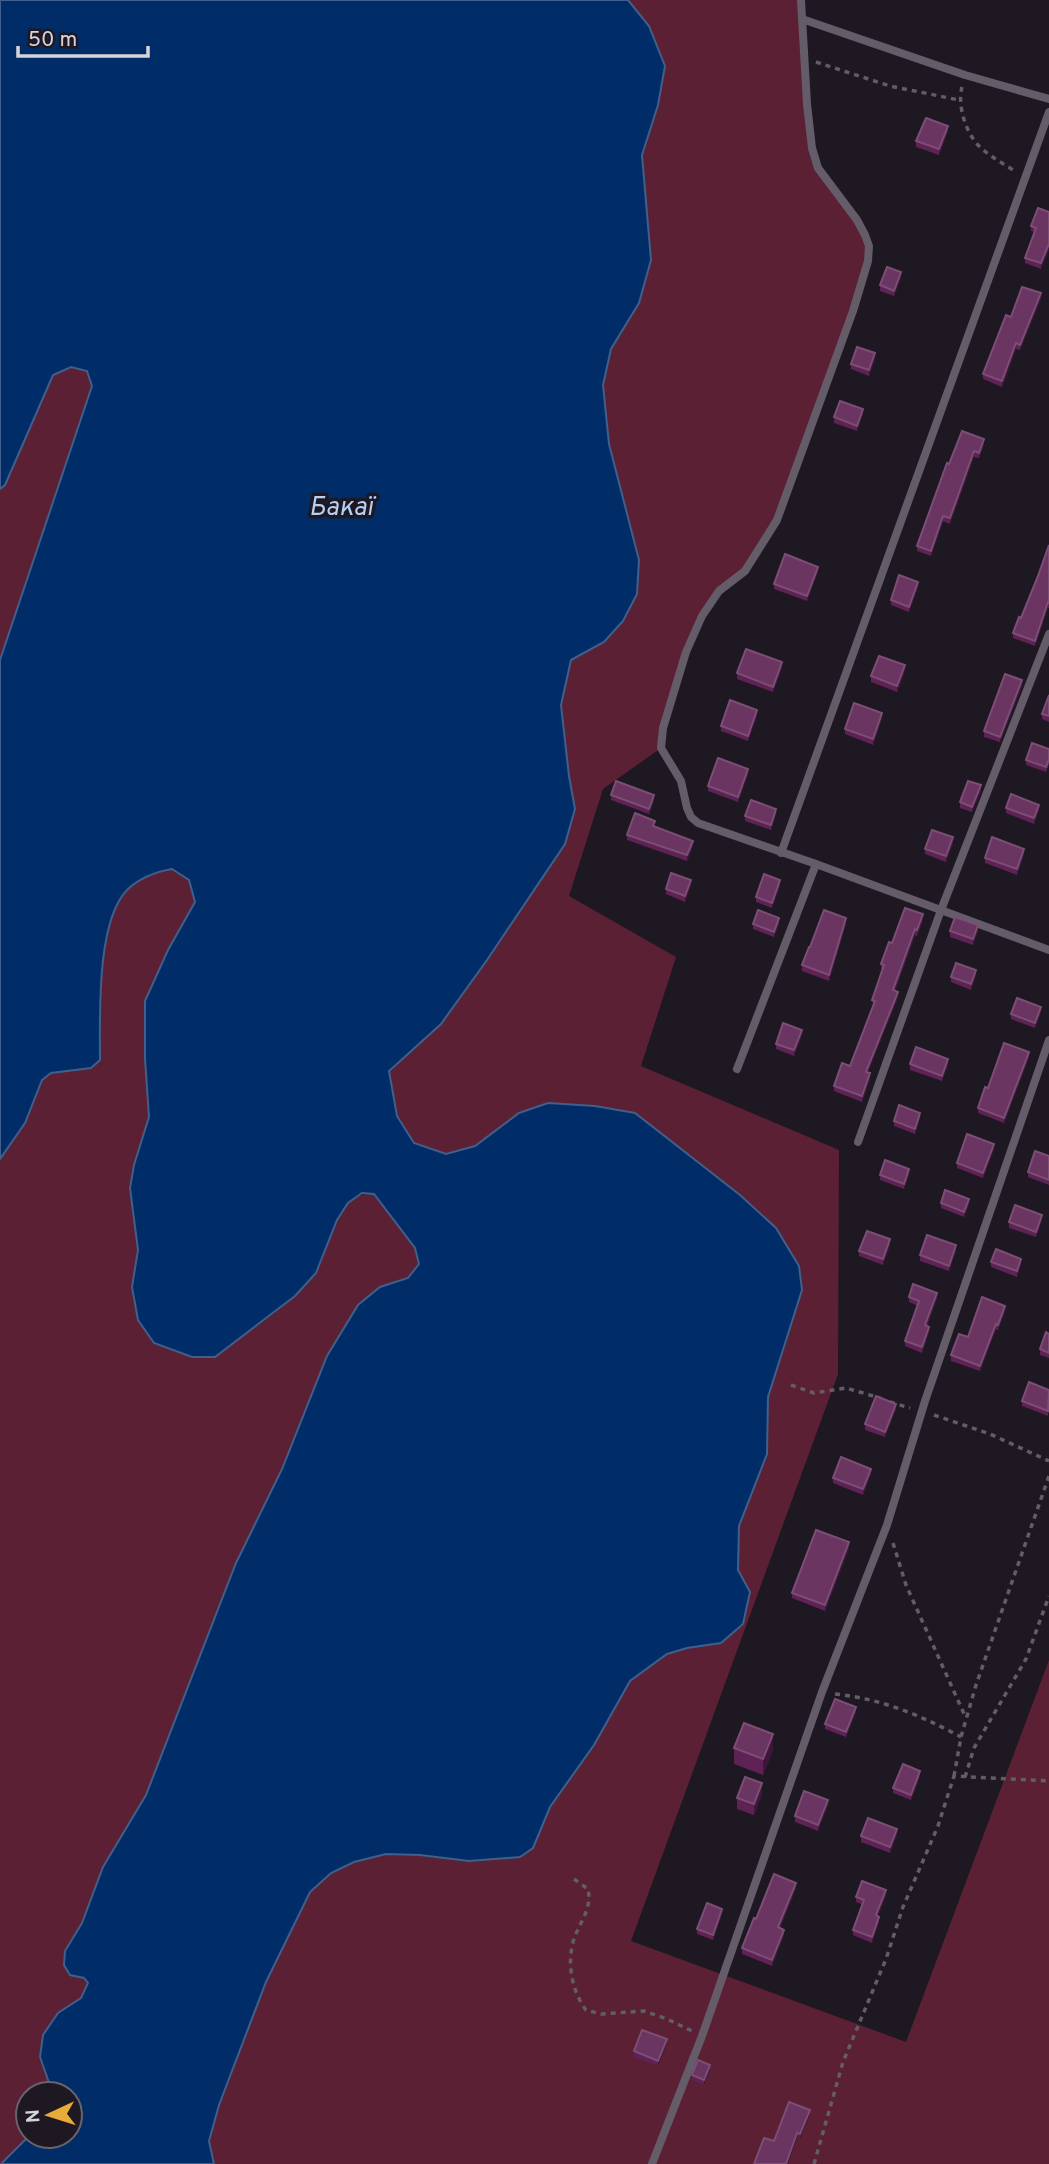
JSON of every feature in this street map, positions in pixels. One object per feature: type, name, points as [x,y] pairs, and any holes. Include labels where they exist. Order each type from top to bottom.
[{"type":"lane","points":[[802,0],[812,148],[818,169],[857,220],[869,246],[868,261],[777,520],[745,570],[719,591],[702,616],[686,652],[663,728],[661,748],[681,781],[691,817],[698,823],[1049,950]]},
{"type":"lane","points":[[802,19],[965,75],[1049,100]]},
{"type":"lane","points":[[780,853],[1049,112]]},
{"type":"lane","points":[[858,1142],[941,910],[1049,634]]},
{"type":"lane","points":[[737,1069],[816,864]]},
{"type":"lane","points":[[652,2164],[702,2036],[822,1692],[887,1525],[925,1401],[1049,1040]]},
{"type":"path","points":[[804,58],[890,86],[959,100],[965,121],[979,146],[1025,177]]},
{"type":"path","points":[[791,1385],[814,1394],[846,1388],[990,1434],[1049,1461]]},
{"type":"path","points":[[814,2164],[843,2062],[938,1825],[954,1776],[961,1737],[976,1685],[1049,1476]]},
{"type":"path","points":[[887,1525],[906,1585],[966,1718]]},
{"type":"path","points":[[965,1777],[974,1748],[1026,1659],[1049,1596]]},
{"type":"path","points":[[822,1692],[881,1701],[909,1711],[961,1737]]},
{"type":"path","points":[[954,1776],[1049,1781]]},
{"type":"path","points":[[574,1879],[588,1889],[591,1901],[573,1939],[571,1963],[573,1987],[586,2010],[601,2014],[644,2011],[702,2036]]},
{"type":"shaded area","points":[[628,0],[801,0],[807,104],[818,169],[865,235],[868,261],[777,520],[745,571],[719,591],[686,652],[661,748],[603,789],[569,896],[676,957],[641,1066],[839,1150],[838,1374],[631,1941],[906,2042],[1049,1660],[1049,2164],[214,2164],[209,2141],[219,2105],[266,1982],[310,1892],[331,1873],[354,1862],[386,1854],[469,1861],[520,1857],[533,1848],[550,1807],[594,1745],[630,1681],[667,1654],[721,1643],[743,1624],[750,1592],[738,1570],[739,1526],[767,1454],[768,1397],[802,1290],[799,1266],[776,1228],[740,1195],[635,1113],[595,1106],[548,1103],[519,1113],[475,1146],[446,1154],[414,1143],[397,1116],[389,1071],[441,1024],[565,844],[575,809],[561,705],[571,659],[604,642],[639,559],[609,444],[603,385],[611,349],[639,303],[651,261],[642,155],[658,105],[665,66],[649,26]]},
{"type":"shaded area","points":[[71,367],[88,371],[92,386],[0,660],[0,489],[5,485],[53,375]]},
{"type":"shaded area","points":[[172,869],[189,880],[195,902],[168,950],[145,1001],[149,1117],[134,1165],[138,1250],[132,1287],[215,1357],[282,1307],[306,1285],[321,1263],[342,1211],[360,1196],[374,1194],[415,1248],[419,1265],[408,1278],[380,1287],[282,1469],[236,1563],[146,1795],[103,1867],[82,1923],[65,1951],[88,1983],[81,1998],[58,2013],[49,2080],[14,2080],[14,2150],[0,2164],[0,1159],[25,1123],[42,1081],[50,1073],[91,1068],[100,1060],[102,970],[110,923],[118,903],[128,889],[138,881]]},
{"type":"water","name":"Бакаї","points":[[0,0],[628,0],[649,26],[665,66],[658,105],[642,155],[651,260],[639,303],[611,349],[603,385],[609,444],[639,560],[637,594],[623,621],[604,642],[571,660],[561,705],[575,809],[565,844],[441,1024],[389,1071],[397,1116],[414,1143],[446,1154],[475,1146],[519,1113],[548,1103],[595,1106],[635,1113],[740,1195],[776,1228],[799,1266],[802,1290],[768,1397],[767,1454],[739,1526],[738,1570],[750,1592],[743,1624],[721,1643],[667,1654],[630,1681],[594,1745],[550,1807],[533,1848],[520,1857],[469,1861],[386,1854],[354,1862],[331,1873],[310,1892],[266,1982],[219,2105],[209,2141],[214,2164],[1,2164],[15,2150],[84,2150],[84,2080],[48,2080],[40,2057],[43,2035],[58,2013],[81,1998],[88,1983],[84,1978],[70,1975],[64,1965],[65,1951],[82,1923],[103,1867],[146,1795],[236,1563],[282,1469],[327,1356],[358,1305],[380,1287],[408,1278],[419,1264],[415,1248],[374,1194],[362,1193],[348,1203],[337,1220],[316,1273],[295,1296],[215,1357],[192,1357],[154,1343],[138,1320],[132,1287],[138,1250],[130,1188],[149,1117],[145,1001],[168,950],[195,902],[189,880],[172,869],[148,876],[128,889],[118,903],[110,923],[102,970],[100,1060],[91,1068],[51,1073],[42,1080],[25,1123],[0,1159],[0,660],[92,386],[87,371],[71,367],[53,375],[5,485],[0,489]]},
{"type":"building","points":[[926,118],[948,126],[939,149],[916,141]]},
{"type":"building","points":[[1038,208],[1049,212],[1049,244],[1041,263],[1025,258],[1036,228],[1031,226]]},
{"type":"building","points":[[887,267],[901,272],[894,291],[880,285]]},
{"type":"building","points":[[1022,287],[1041,293],[1020,345],[1016,343],[1002,381],[983,374],[1006,315],[1011,317]]},
{"type":"building","points":[[857,347],[875,353],[869,370],[851,364]]},
{"type":"building","points":[[840,401],[863,409],[857,426],[834,417]]},
{"type":"building","points":[[962,431],[984,439],[979,453],[974,451],[950,518],[943,516],[931,551],[917,546],[947,463],[949,464]]},
{"type":"building","points":[[1049,545],[1049,603],[1035,641],[1013,633]]},
{"type":"building","points":[[785,554],[818,567],[807,596],[774,584]]},
{"type":"building","points":[[899,575],[918,582],[909,607],[891,600]]},
{"type":"building","points":[[746,649],[782,662],[773,687],[737,673]]},
{"type":"building","points":[[879,656],[905,665],[897,686],[871,676]]},
{"type":"building","points":[[1005,674],[1022,680],[1000,737],[984,731]]},
{"type":"building","points":[[1049,695],[1049,716],[1042,714]]},
{"type":"building","points":[[730,700],[757,710],[748,736],[721,726]]},
{"type":"building","points":[[854,703],[882,713],[873,739],[845,729]]},
{"type":"building","points":[[1032,743],[1049,749],[1046,767],[1026,760]]},
{"type":"building","points":[[718,758],[748,769],[738,797],[708,786]]},
{"type":"building","points":[[616,781],[654,795],[649,809],[611,795]]},
{"type":"building","points":[[968,781],[981,785],[972,807],[960,802]]},
{"type":"building","points":[[1011,794],[1039,805],[1034,818],[1006,808]]},
{"type":"building","points":[[751,800],[776,809],[771,825],[745,816]]},
{"type":"building","points":[[635,813],[655,821],[653,826],[693,841],[687,855],[627,835]]},
{"type":"building","points":[[932,830],[953,837],[946,856],[925,849]]},
{"type":"building","points":[[992,837],[1024,849],[1017,869],[985,858]]},
{"type":"building","points":[[671,873],[691,880],[685,896],[666,889]]},
{"type":"building","points":[[764,874],[780,880],[772,903],[756,897]]},
{"type":"building","points":[[905,908],[923,914],[893,990],[898,992],[866,1072],[870,1073],[862,1096],[834,1086],[842,1063],[850,1066],[875,1001],[872,1000],[884,965],[881,964]]},
{"type":"building","points":[[758,910],[779,918],[774,932],[753,924]]},
{"type":"building","points":[[824,910],[846,918],[829,975],[802,965]]},
{"type":"building","points":[[955,917],[978,925],[973,939],[950,931]]},
{"type":"building","points":[[956,963],[976,970],[971,984],[951,977]]},
{"type":"building","points":[[1017,998],[1041,1007],[1035,1023],[1011,1014]]},
{"type":"building","points":[[783,1023],[802,1030],[794,1050],[776,1044]]},
{"type":"building","points":[[1004,1043],[1029,1052],[1004,1118],[978,1108]]},
{"type":"building","points":[[916,1047],[948,1059],[942,1076],[910,1064]]},
{"type":"building","points":[[899,1105],[920,1113],[915,1129],[894,1121]]},
{"type":"building","points":[[967,1134],[994,1144],[983,1173],[957,1163]]},
{"type":"building","points":[[1035,1151],[1049,1156],[1049,1180],[1028,1172]]},
{"type":"building","points":[[885,1160],[909,1169],[904,1184],[880,1175]]},
{"type":"building","points":[[945,1190],[969,1199],[964,1212],[941,1203]]},
{"type":"building","points":[[1015,1205],[1042,1215],[1036,1232],[1009,1222]]},
{"type":"building","points":[[867,1231],[890,1239],[883,1259],[859,1251]]},
{"type":"building","points":[[927,1235],[956,1245],[949,1266],[920,1255]]},
{"type":"building","points":[[996,1249],[1021,1259],[1017,1271],[991,1262]]},
{"type":"building","points":[[913,1284],[937,1293],[925,1325],[929,1327],[922,1347],[905,1341],[919,1301],[909,1297]]},
{"type":"building","points":[[982,1297],[1005,1306],[980,1366],[951,1355],[959,1334],[968,1337]]},
{"type":"building","points":[[1046,1332],[1049,1334],[1049,1353],[1040,1349]]},
{"type":"building","points":[[1029,1382],[1049,1390],[1048,1411],[1022,1401]]},
{"type":"building","points":[[876,1396],[896,1404],[885,1432],[865,1424]]},
{"type":"building","points":[[841,1457],[871,1469],[863,1489],[833,1478]]},
{"type":"building","points":[[816,1530],[849,1542],[825,1605],[792,1593]]},
{"type":"building","points":[[835,1699],[856,1707],[846,1732],[825,1724]]},
{"type":"building","points":[[744,1723],[773,1734],[763,1759],[734,1748]]},
{"type":"building","points":[[903,1764],[920,1771],[911,1795],[893,1788]]},
{"type":"building","points":[[745,1777],[762,1783],[754,1804],[737,1798]]},
{"type":"building","points":[[804,1791],[828,1800],[818,1825],[795,1816]]},
{"type":"building","points":[[868,1818],[897,1829],[890,1847],[861,1836]]},
{"type":"building","points":[[774,1874],[796,1883],[778,1927],[784,1930],[772,1960],[742,1948]]},
{"type":"building","points":[[862,1881],[886,1890],[876,1915],[879,1917],[872,1937],[853,1930],[864,1900],[856,1897]]},
{"type":"building","points":[[707,1903],[722,1909],[713,1935],[697,1929]]},
{"type":"building","points":[[642,2030],[667,2039],[658,2061],[634,2051]]},
{"type":"building","points":[[698,2060],[710,2065],[704,2080],[692,2075]]},
{"type":"building","points":[[789,2102],[810,2110],[800,2134],[797,2133],[786,2164],[754,2164],[764,2138],[774,2141]]}]
